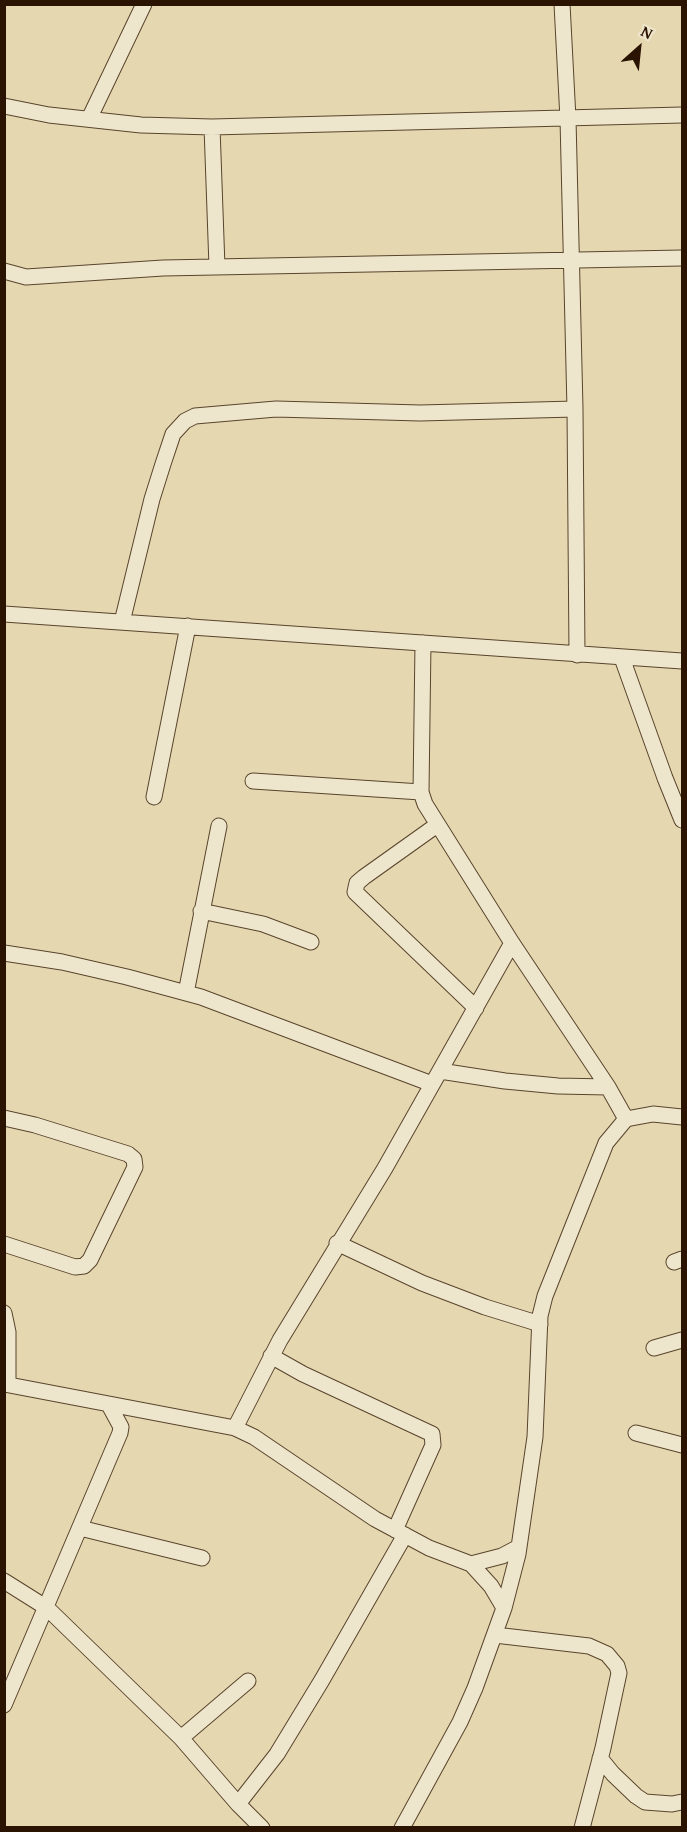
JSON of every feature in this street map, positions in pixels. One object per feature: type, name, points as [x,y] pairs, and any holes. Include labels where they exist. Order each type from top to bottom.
[{"type":"street","points":[[89,119],[144,4]]},
{"type":"street","points":[[562,4],[568,119],[575,409],[577,655]]},
{"type":"street","points":[[4,106],[89,119],[212,127],[682,116]]},
{"type":"street","points":[[212,127],[217,267]]},
{"type":"street","points":[[4,271],[26,277],[163,268],[682,258]]},
{"type":"street","points":[[122,622],[152,499],[173,434],[185,421],[195,416],[276,409],[420,413],[575,409]]},
{"type":"street","points":[[4,614],[682,661]]},
{"type":"street","points":[[154,797],[188,626]]},
{"type":"street","points":[[423,643],[421,792],[425,804],[512,943],[608,1087],[626,1119]]},
{"type":"street","points":[[622,658],[682,820]]},
{"type":"street","points":[[253,781],[421,792]]},
{"type":"street","points":[[437,825],[364,877],[357,883],[355,892],[476,1008]]},
{"type":"street","points":[[186,993],[219,826]]},
{"type":"street","points":[[201,911],[263,924],[311,942]]},
{"type":"street","points":[[235,1428],[272,1356],[385,1168],[512,943]]},
{"type":"street","points":[[4,953],[62,962],[186,993],[436,1078],[608,1087]]},
{"type":"street","points":[[402,1827],[460,1722],[504,1608],[519,1547],[535,1437],[540,1324],[545,1296],[606,1143],[626,1119],[653,1114],[682,1117]]},
{"type":"street","points":[[4,1118],[35,1125],[128,1154],[134,1159],[135,1167],[90,1260],[84,1266],[75,1267],[4,1244]]},
{"type":"street","points":[[338,1243],[422,1283],[485,1307],[540,1324]]},
{"type":"street","points":[[4,1313],[8,1332],[6,1384],[235,1428],[254,1437],[339,1496],[400,1532],[429,1548],[471,1564],[491,1586],[504,1608]]},
{"type":"street","points":[[654,1348],[682,1340]]},
{"type":"street","points":[[238,1804],[282,1744],[322,1680],[400,1532],[433,1445],[432,1434],[303,1374],[272,1356]]},
{"type":"street","points":[[4,1705],[120,1433],[121,1427],[109,1405]]},
{"type":"street","points":[[636,1433],[682,1445]]},
{"type":"street","points":[[80,1528],[202,1558]]},
{"type":"street","points":[[471,1564],[502,1556],[519,1547]]},
{"type":"street","points":[[4,1581],[47,1608],[181,1738],[261,1827]]},
{"type":"street","points":[[495,1635],[600,1649],[613,1659],[620,1673],[582,1827]]},
{"type":"street","points":[[181,1738],[248,1681]]},
{"type":"street","points":[[600,1758],[613,1774],[645,1802],[682,1802]]}]
